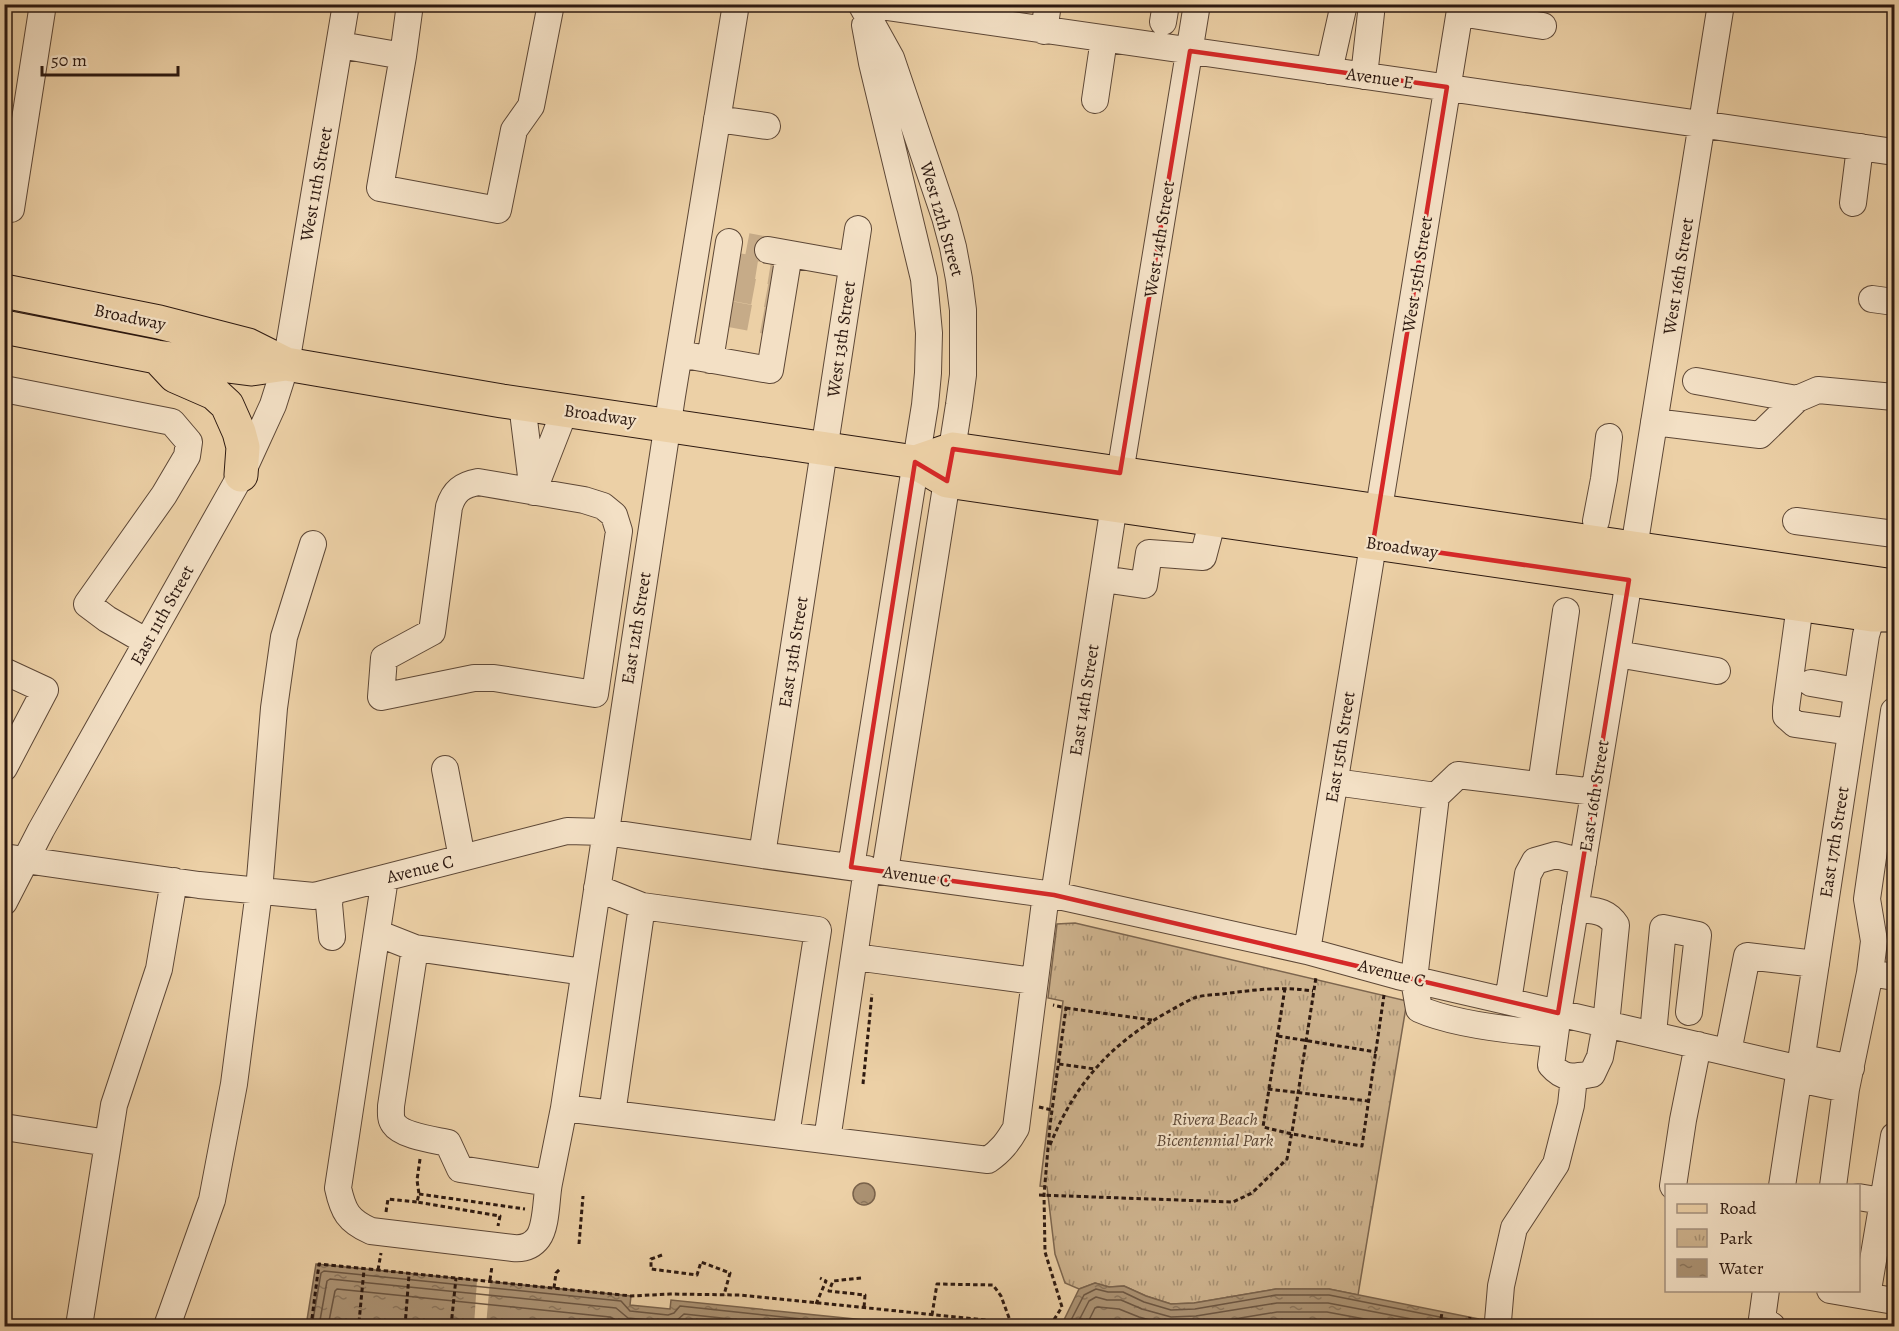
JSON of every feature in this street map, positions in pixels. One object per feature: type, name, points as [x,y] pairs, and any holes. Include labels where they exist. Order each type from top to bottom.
[{"type":"main road","name":"Broadway","points":[[4,291],[159,322],[248,345],[286,364],[522,404],[915,462],[947,481],[1800,605],[1890,594]]},
{"type":"main road","name":"Broadway","points":[[4,327],[156,357],[251,369],[286,364]]},
{"type":"main road","points":[[156,357],[175,376],[214,393],[227,405],[243,447],[241,474]]},
{"type":"main road","name":"Broadway","points":[[915,462],[952,449],[1634,548],[1890,594]]},
{"type":"street","points":[[11,209],[43,4]]},
{"type":"street","name":"West 11th Street","points":[[286,364],[346,4]]},
{"type":"street","points":[[410,4],[380,188],[498,210],[514,130],[531,106],[551,4]]},
{"type":"street","points":[[668,425],[736,4]]},
{"type":"street","name":"Avenue E","points":[[863,4],[974,13],[1044,31],[1894,152]]},
{"type":"street","name":"West 12th Street","points":[[863,4],[891,58],[945,217],[957,268],[963,310],[963,365],[947,481]]},
{"type":"street","name":"West 12th Street","points":[[863,4],[872,63],[921,268],[928,310],[928,373],[915,462]]},
{"type":"street","points":[[1044,31],[1048,4]]},
{"type":"street","name":"West 14th Street","points":[[1120,473],[1197,4]]},
{"type":"street","points":[[1329,71],[1344,4]]},
{"type":"street","points":[[1364,76],[1372,4]]},
{"type":"street","name":"West 16th Street","points":[[1634,548],[1721,4]]},
{"type":"street","points":[[1460,9],[1543,26]]},
{"type":"street","name":"West 15th Street","points":[[1373,543],[1460,9]]},
{"type":"street","points":[[1095,100],[1104,39]]},
{"type":"street","points":[[339,45],[403,56]]},
{"type":"street","points":[[717,119],[767,126]]},
{"type":"street","points":[[1853,203],[1860,147]]},
{"type":"street","name":"West 13th Street","points":[[825,448],[858,229]]},
{"type":"street","points":[[698,236],[754,269],[852,265]]},
{"type":"street","points":[[710,360],[719,320],[754,269]]},
{"type":"street","points":[[679,354],[770,370],[771,329],[754,269]]},
{"type":"street","name":"East 11th Street","points":[[4,902],[15,858],[147,642],[241,474],[273,405],[286,364]]},
{"type":"street","points":[[1696,381],[1797,399]]},
{"type":"street","points":[[4,389],[172,422],[189,442],[187,456],[164,495],[87,603],[107,619],[147,642]]},
{"type":"street","points":[[1654,422],[1760,435],[1797,399],[1818,390],[1894,397]]},
{"type":"street","points":[[522,404],[533,492]]},
{"type":"street","points":[[533,492],[565,410]]},
{"type":"street","name":"East 12th Street","points":[[385,878],[338,1188],[342,1207],[352,1220],[371,1231],[522,1249],[538,1238],[542,1231],[554,1165],[668,425]]},
{"type":"street","points":[[1596,521],[1609,436]]},
{"type":"street","name":"East 13th Street","points":[[762,855],[825,448]]},
{"type":"street","points":[[827,1140],[868,869],[915,462]]},
{"type":"street","points":[[1604,479],[1644,484]]},
{"type":"street","points":[[868,869],[947,481]]},
{"type":"street","points":[[595,694],[619,531],[614,515],[603,506],[584,500],[478,482],[464,485],[452,496],[449,507],[432,632],[384,658],[381,697],[474,678],[494,678],[595,694],[626,698]]},
{"type":"street","name":"East 14th Street","points":[[564,1108],[988,1160],[1008,1143],[1016,1128],[1033,981],[1050,895],[1114,505]]},
{"type":"street","points":[[1103,579],[1144,585],[1149,553],[1203,557],[1213,519]]},
{"type":"street","points":[[1796,520],[1894,534]]},
{"type":"street","name":"East 15th Street","points":[[1312,961],[1335,782],[1373,543]]},
{"type":"street","points":[[167,1326],[212,1200],[234,1084],[259,891],[274,708],[284,638],[313,544]]},
{"type":"street","name":"East 16th Street","points":[[1574,1077],[1559,1074],[1551,1065],[1629,580]]},
{"type":"street","name":"East 17th Street","points":[[1782,1184],[1866,635],[1890,594]]},
{"type":"street","points":[[1800,605],[1786,716],[1795,724],[1851,732]]},
{"type":"street","points":[[1541,785],[1566,611]]},
{"type":"street","points":[[1617,654],[1717,671]]},
{"type":"street","points":[[4,768],[45,690],[14,676]]},
{"type":"street","points":[[1811,683],[1857,691]]},
{"type":"street","points":[[1833,1184],[1848,1078],[1882,975],[1867,899],[1890,782],[1894,711]]},
{"type":"street","points":[[445,769],[462,858]]},
{"type":"street","points":[[1557,1024],[1524,1031],[1432,1015],[1419,1009],[1414,980],[1436,796],[1458,775],[1594,792]]},
{"type":"street","points":[[1335,782],[1436,796]]},
{"type":"street","name":"Avenue C","points":[[15,858],[174,881],[315,896],[567,831],[605,831],[1050,895],[1312,961],[1508,1001],[1557,1024],[1606,1024],[1653,1034],[1800,1070],[1808,1081],[1848,1078]]},
{"type":"street","points":[[1508,1001],[1528,874],[1535,861],[1556,855],[1583,862]]},
{"type":"street","points":[[79,1326],[114,1105],[159,969],[174,881]]},
{"type":"street","points":[[597,888],[642,906],[818,930],[786,1135]]},
{"type":"street","points":[[331,892],[329,904],[332,937]]},
{"type":"street","points":[[612,1114],[642,906]]},
{"type":"street","points":[[1498,1321],[1501,1286],[1514,1228],[1556,1164],[1571,1105],[1574,1077],[1592,1074],[1600,1057],[1606,1024],[1616,925],[1611,917],[1601,912],[1575,909]]},
{"type":"street","points":[[1653,1034],[1663,928],[1698,935],[1689,1012]]},
{"type":"street","points":[[377,933],[415,948],[584,972]]},
{"type":"street","points":[[415,948],[391,1106],[394,1125],[406,1133],[448,1143],[460,1169],[549,1183]]},
{"type":"street","points":[[1728,1052],[1747,956],[1816,964]]},
{"type":"street","points":[[855,957],[1033,981]]},
{"type":"street","points":[[1673,1184],[1698,1045]]},
{"type":"street","points":[[4,1127],[108,1143]]},
{"type":"street","points":[[1867,1296],[1879,1200],[1894,1136]]},
{"type":"street","points":[[1766,1292],[1767,1323]]},
{"type":"street","points":[[1842,1292],[1894,1301]]},
{"type":"path","points":[[1039,1196],[1233,1202],[1252,1193],[1287,1159],[1313,991],[1312,961]]},
{"type":"path","points":[[1049,1149],[1061,1118],[1082,1083],[1102,1060],[1141,1027],[1196,997],[1262,989],[1285,988],[1313,991]]},
{"type":"path","points":[[1285,988],[1263,1127],[1362,1146],[1385,993]]},
{"type":"path","points":[[863,1084],[872,995],[870,989]]},
{"type":"path","points":[[1049,1004],[1154,1020]]},
{"type":"path","points":[[1050,1326],[1062,1307],[1045,1252],[1044,1196],[1052,1110],[1066,1008]]},
{"type":"path","points":[[1278,1036],[1376,1052]]},
{"type":"path","points":[[1059,1064],[1095,1069]]},
{"type":"path","points":[[1268,1089],[1368,1101]]},
{"type":"path","points":[[1036,1106],[1052,1110]]},
{"type":"path","points":[[417,1202],[419,1194],[417,1180],[423,1137]]},
{"type":"path","points":[[419,1194],[530,1210]]},
{"type":"path","points":[[579,1244],[583,1196]]},
{"type":"path","points":[[385,1222],[388,1199],[500,1216],[497,1233]]},
{"type":"path","points":[[378,1270],[381,1248]]},
{"type":"path","points":[[662,1255],[651,1259],[651,1269],[697,1275],[701,1262],[730,1272],[724,1295]]},
{"type":"path","points":[[490,1281],[492,1261]]},
{"type":"path","points":[[311,1326],[319,1264],[631,1296],[724,1295],[986,1320],[1012,1326]]},
{"type":"path","points":[[359,1322],[364,1269]]},
{"type":"path","points":[[554,1288],[556,1273],[561,1269]]},
{"type":"path","points":[[405,1326],[410,1274]]},
{"type":"path","points":[[451,1326],[456,1278]]},
{"type":"path","points":[[816,1304],[826,1281],[820,1278]]},
{"type":"path","points":[[861,1278],[833,1281],[829,1291],[865,1295],[864,1308]]},
{"type":"path","points":[[932,1315],[937,1284],[963,1282],[993,1285],[1012,1326]]},
{"type":"path","points":[[1440,1326],[1442,1312]]},
{"type":"path","points":[[1468,1326],[1470,1317]]},
{"type":"highlighted area","points":[[1190,51],[1447,87],[1373,543],[1629,580],[1558,1013],[1054,895],[851,867],[915,462],[947,481],[953,449],[1120,473]]},
{"type":"green space","name":"Rivera Beach Bicentennial Park","points":[[1075,923],[1407,1001],[1358,1295],[1329,1289],[1276,1289],[1194,1303],[1171,1304],[1124,1286],[1109,1287],[1095,1283],[1079,1289],[1065,1283],[1055,1254],[1047,1187],[1040,1186],[1063,1001],[1048,998],[1057,924]]},
{"type":"water","points":[[864,1183],[872,1186],[875,1194],[872,1202],[864,1205],[856,1202],[853,1194],[856,1186]]},
{"type":"water","points":[[316,1264],[631,1296],[630,1305],[670,1309],[671,1300],[874,1321],[873,1326],[306,1326]]},
{"type":"water","points":[[1095,1283],[1109,1287],[1124,1286],[1171,1304],[1194,1303],[1276,1289],[1329,1289],[1479,1319],[1523,1323],[1526,1326],[1061,1326],[1079,1289]]},
{"type":"pier","points":[[477,1280],[490,1281],[486,1326],[474,1326]]},
{"type":"tunnel","points":[[747,246],[768,250]]},
{"type":"tunnel","points":[[731,265],[774,272]]},
{"type":"tunnel","points":[[728,287],[771,295]]},
{"type":"tunnel","points":[[724,313],[767,321]]}]
